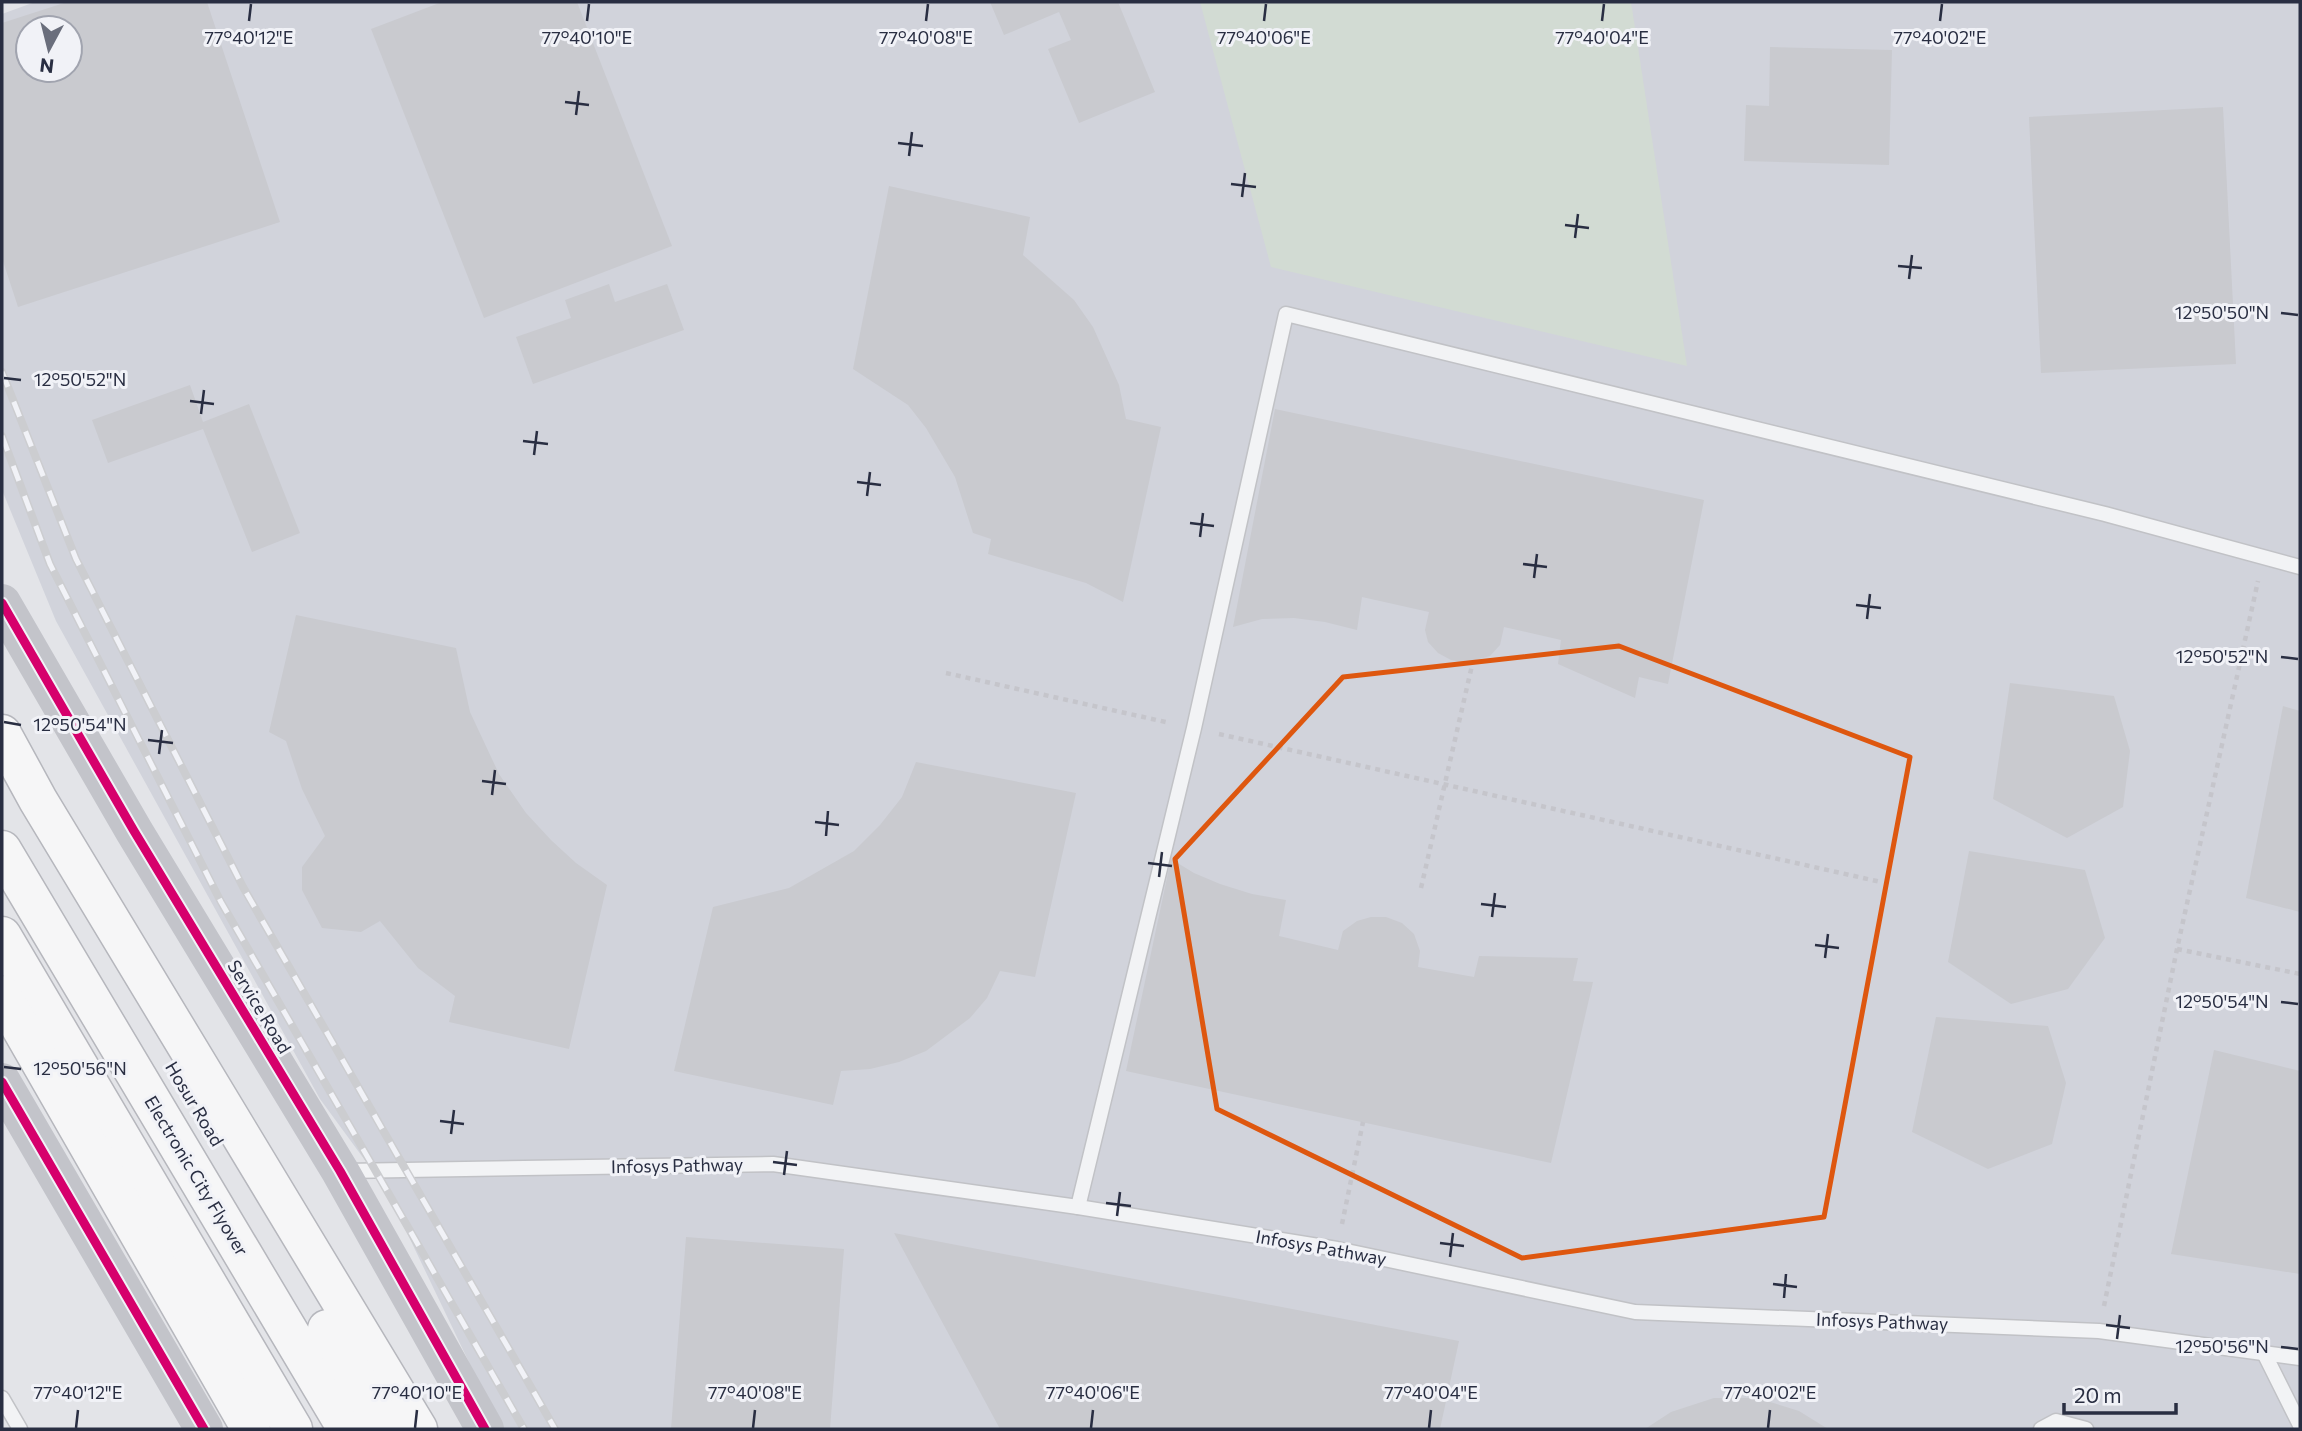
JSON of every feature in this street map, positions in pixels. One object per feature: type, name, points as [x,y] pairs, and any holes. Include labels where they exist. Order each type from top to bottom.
[{"type":"highway","points":[[2,734],[45,812],[418,1429]]},
{"type":"highway","name":"Hosur Road","points":[[2,779],[386,1429]]},
{"type":"highway","name":"Electronic City Flyover","points":[[2,850],[347,1429]]},
{"type":"highway","points":[[2,936],[293,1429]]},
{"type":"highway","points":[[2,995],[251,1429]]},
{"type":"street","name":"Service Road","points":[[2,603],[134,831],[340,1171],[485,1429]]},
{"type":"street","points":[[2,1082],[204,1429]]},
{"type":"lane","points":[[1078,1206],[1194,728],[1286,314],[2105,514],[2300,567]]},
{"type":"lane","name":"Infosys Pathway","points":[[340,1171],[773,1164],[1078,1206],[1337,1249],[1635,1312],[2099,1331],[2300,1358]]},
{"type":"lane","points":[[2264,1353],[2300,1425]]},
{"type":"lane","points":[[2,1398],[20,1429]]},
{"type":"lane","points":[[2041,1429],[2056,1421],[2086,1429]]},
{"type":"path","points":[[2099,1331],[2177,949],[2263,556]]},
{"type":"path","points":[[1421,888],[1473,661]]},
{"type":"path","points":[[947,673],[1881,882]]},
{"type":"path","points":[[2177,949],[2300,974]]},
{"type":"path","points":[[1337,1249],[1363,1122]]},
{"type":"highlighted area","points":[[1619,646],[1910,757],[1824,1217],[1522,1258],[1217,1109],[1175,859],[1343,677]]},
{"type":"shaded area","points":[[35,2],[2300,2],[2300,1429],[501,1429],[386,1189],[320,1099],[56,621],[2,490],[2,14]]},
{"type":"shaded area","points":[[1200,2],[1631,2],[1687,366],[1271,267]]},
{"type":"building","points":[[67,2],[207,2],[280,222],[18,307],[2,258],[2,23],[14,19],[14,84],[84,84],[84,14],[30,14]]},
{"type":"building","points":[[442,2],[577,2],[672,246],[484,318],[371,29]]},
{"type":"building","points":[[990,2],[1118,2],[1155,92],[1079,123],[1048,49],[1071,40],[1059,12],[1004,35]]},
{"type":"building","points":[[1770,47],[1892,50],[1889,165],[1744,161],[1746,105],[1769,106]]},
{"type":"building","points":[[2223,107],[2236,364],[2041,373],[2029,117]]},
{"type":"building","points":[[889,186],[1030,217],[1023,255],[1074,300],[1093,327],[1119,385],[1126,419],[1161,427],[1123,602],[1086,583],[988,554],[991,539],[973,533],[955,477],[926,428],[908,405],[853,369]]},
{"type":"building","points":[[609,284],[615,302],[667,284],[684,330],[533,384],[516,337],[571,318],[565,300]]},
{"type":"building","points":[[190,385],[203,422],[249,404],[300,533],[252,552],[203,429],[108,463],[92,420]]},
{"type":"building","points":[[1275,409],[1704,500],[1668,684],[1639,677],[1635,698],[1558,664],[1561,640],[1504,627],[1500,645],[1490,656],[1465,663],[1451,660],[1438,653],[1428,642],[1425,630],[1429,612],[1362,597],[1357,630],[1294,618],[1262,619],[1233,627]]},
{"type":"building","points":[[296,615],[456,648],[470,712],[499,774],[526,813],[551,840],[576,863],[607,885],[569,1049],[449,1022],[455,996],[418,968],[380,921],[361,932],[322,928],[302,890],[302,867],[325,836],[302,789],[286,741],[269,732]]},
{"type":"building","points":[[2010,683],[2114,696],[2130,751],[2123,807],[2067,838],[1993,799]]},
{"type":"building","points":[[2283,706],[2300,711],[2300,912],[2246,898]]},
{"type":"building","points":[[916,762],[1076,793],[1035,977],[1000,971],[987,998],[970,1018],[926,1051],[899,1062],[870,1069],[841,1071],[833,1105],[674,1071],[713,907],[789,888],[854,851],[880,825],[902,797]]},
{"type":"building","points":[[1969,851],[2085,870],[2105,938],[2068,989],[2011,1004],[1948,962]]},
{"type":"building","points":[[1171,859],[1220,884],[1252,894],[1286,900],[1279,936],[1338,950],[1343,931],[1357,921],[1386,917],[1402,923],[1414,934],[1420,951],[1418,967],[1474,977],[1479,956],[1578,958],[1573,981],[1593,982],[1551,1163],[1126,1071]]},
{"type":"building","points":[[1936,1017],[2048,1026],[2066,1083],[2052,1144],[1988,1169],[1912,1132]]},
{"type":"building","points":[[2214,1050],[2300,1071],[2300,1274],[2171,1254]]},
{"type":"building","points":[[894,1233],[1459,1341],[1440,1429],[1000,1429]]},
{"type":"building","points":[[686,1237],[844,1249],[830,1429],[671,1429]]},
{"type":"building","points":[[1714,1398],[1757,1398],[1799,1411],[1828,1429],[1645,1429],[1671,1412]]},
{"type":"railway","points":[[2,372],[76,559],[243,887],[555,1429]]},
{"type":"railway","points":[[2,436],[50,564],[221,902],[524,1429]]},
{"type":"cycle path","points":[[2,603],[134,831],[340,1171],[485,1429]]},
{"type":"cycle path","points":[[2,1082],[204,1429]]}]
